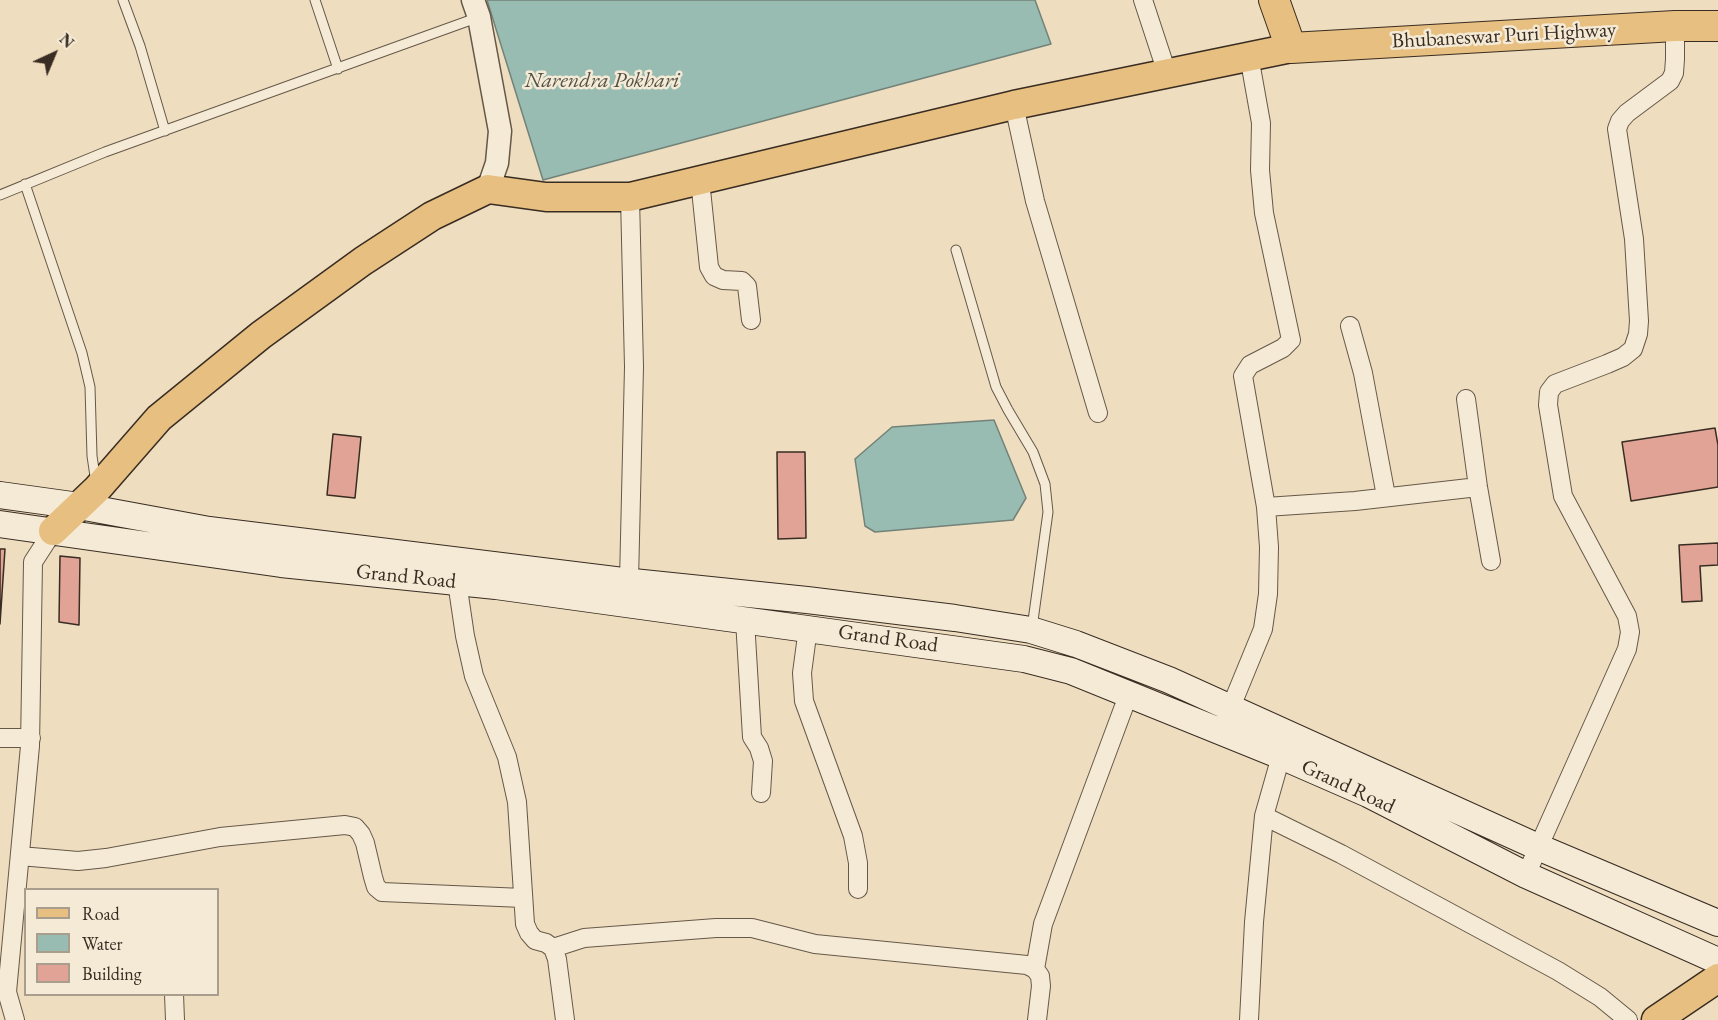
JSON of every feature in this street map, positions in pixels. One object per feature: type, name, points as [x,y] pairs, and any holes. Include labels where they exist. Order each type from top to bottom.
[{"type":"highway","points":[[1274,0],[1291,48]]},
{"type":"highway","name":"Bhubaneswar Puri Highway","points":[[1291,48],[1675,26],[1718,26]]},
{"type":"main road","points":[[53,531],[88,497],[159,418],[261,335],[373,254],[432,216],[488,189],[546,196],[630,197],[1014,105],[1291,48]]},
{"type":"main road","name":"Grand Road","points":[[0,495],[88,497],[208,530],[807,600],[955,618],[1031,630],[1076,644],[1169,680],[1281,756],[1368,795],[1526,875],[1718,961]]},
{"type":"main road","name":"Grand Road","points":[[0,524],[281,564],[457,582],[1024,659],[1071,671],[1129,693],[1226,719],[1538,846],[1718,923]]},
{"type":"main road","points":[[1656,1020],[1718,978]]},
{"type":"street","points":[[1143,0],[1167,73]]},
{"type":"street","points":[[476,9],[500,131],[497,163],[488,189]]},
{"type":"street","points":[[1526,875],[1627,649],[1630,632],[1627,616],[1620,600],[1563,496],[1548,405],[1550,392],[1555,384],[1623,357],[1633,349],[1639,321],[1634,238],[1617,129],[1627,113],[1670,81],[1674,73],[1675,26]]},
{"type":"street","points":[[1226,719],[1263,629],[1268,594],[1269,547],[1266,507],[1243,376],[1250,365],[1283,348],[1291,340],[1264,213],[1260,170],[1261,123],[1249,56]]},
{"type":"street","points":[[1014,105],[1035,201],[1098,413]]},
{"type":"street","points":[[700,180],[709,267],[714,276],[723,280],[742,281],[747,286],[751,320]]},
{"type":"street","points":[[629,581],[634,367],[630,197]]},
{"type":"street","points":[[1350,326],[1363,374],[1386,496]]},
{"type":"street","points":[[1466,399],[1491,561]]},
{"type":"street","points":[[1266,507],[1331,503],[1478,487]]},
{"type":"street","points":[[15,1020],[10,986],[31,738],[33,562],[53,531]]},
{"type":"street","points":[[457,582],[474,676],[507,757],[518,802],[525,924],[535,940],[553,948],[565,1020]]},
{"type":"street","points":[[745,620],[752,737],[763,761],[761,793]]},
{"type":"street","points":[[808,628],[802,673],[804,701],[853,836],[858,863],[858,889]]},
{"type":"street","points":[[1035,969],[1043,924],[1129,693]]},
{"type":"street","points":[[0,738],[31,738]]},
{"type":"street","points":[[1249,1020],[1254,922],[1264,816],[1281,756]]},
{"type":"street","points":[[1264,816],[1341,854],[1558,970],[1600,997],[1628,1020]]},
{"type":"street","points":[[20,856],[78,861],[220,837],[345,825],[355,827],[366,843],[373,878],[376,886],[382,892],[523,898]]},
{"type":"street","points":[[553,948],[584,938],[716,928],[752,928],[815,944],[1027,965],[1035,969],[1040,976],[1037,1020]]},
{"type":"street","points":[[174,996],[175,1020]]},
{"type":"lane","points":[[123,0],[140,46],[165,131]]},
{"type":"lane","points":[[315,0],[338,69]]},
{"type":"lane","points":[[0,195],[105,152],[338,69],[476,9]]},
{"type":"lane","points":[[26,184],[82,353],[90,387],[92,456],[88,497]]},
{"type":"lane","points":[[956,250],[996,387],[1033,452],[1045,484],[1048,512],[1031,630]]},
{"type":"water","name":"Narendra Pokhari","points":[[487,0],[1035,0],[1051,44],[543,180]]},
{"type":"water","points":[[994,420],[1026,498],[1013,520],[875,532],[865,526],[855,459],[892,427]]},
{"type":"building","points":[[1715,428],[1718,445],[1718,487],[1631,501],[1622,442]]},
{"type":"building","points":[[333,434],[361,437],[355,498],[327,495]]},
{"type":"building","points":[[777,452],[805,452],[806,538],[778,539]]},
{"type":"building","points":[[1718,543],[1718,565],[1700,566],[1702,601],[1682,602],[1679,545]]},
{"type":"building","points":[[0,549],[5,549],[0,624]]},
{"type":"building","points":[[60,556],[80,558],[79,625],[59,622]]}]
